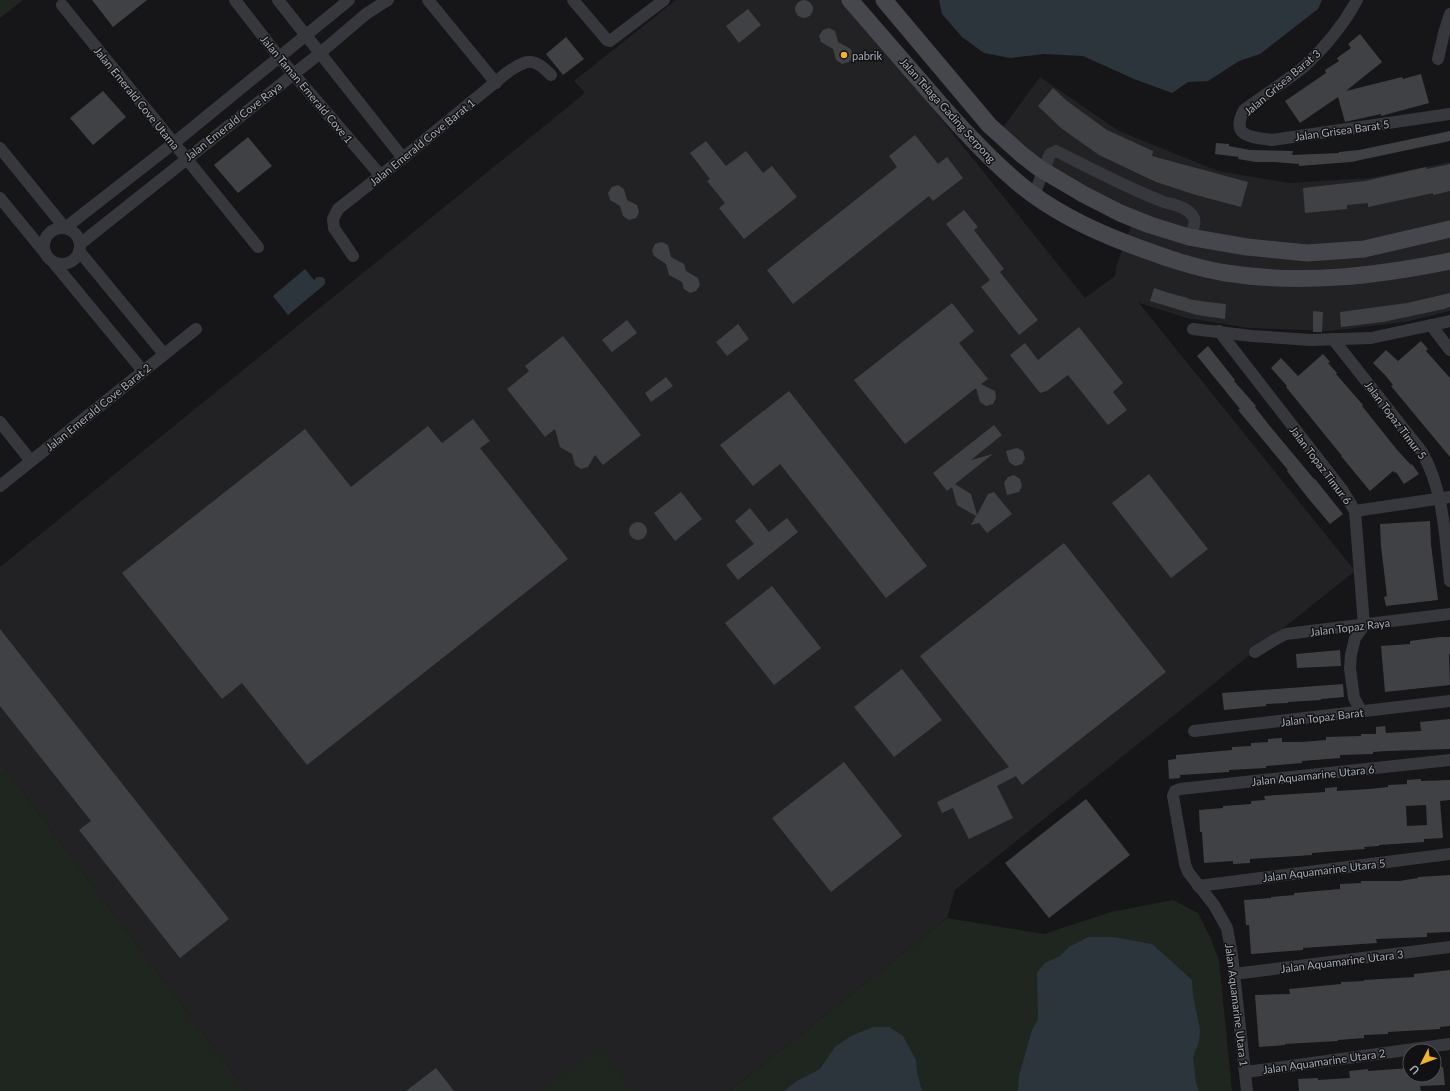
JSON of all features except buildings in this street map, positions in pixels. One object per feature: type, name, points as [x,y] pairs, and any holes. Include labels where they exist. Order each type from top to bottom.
[{"type":"main road","name":"Jalan Telaga Gading Serpong","points":[[850,0],[983,152],[1034,195],[1064,214],[1103,235],[1183,263],[1226,273],[1286,279],[1332,278],[1368,275],[1450,261]]},
{"type":"main road","name":"Jalan Telaga Gading Serpong","points":[[884,0],[989,126],[1043,171],[1120,213],[1150,225],[1189,237],[1247,248],[1307,253],[1364,249],[1450,229]]},
{"type":"street","name":"Jalan Taman Emerald Cove 1","points":[[235,0],[279,57],[381,176]]},
{"type":"street","points":[[278,0],[319,54],[403,158]]},
{"type":"street","name":"Jalan Emerald Cove Raya","points":[[65,228],[174,143],[349,0]]},
{"type":"street","name":"Jalan Emerald Cove Raya","points":[[79,247],[186,158],[319,54],[366,14],[388,0]]},
{"type":"street","points":[[428,0],[496,83]]},
{"type":"street","points":[[573,0],[607,40],[613,40],[664,0]]},
{"type":"street","name":"Jalan Grisea Barat 3","points":[[1239,127],[1239,120],[1244,110],[1305,65],[1326,44],[1347,18],[1357,0]]},
{"type":"street","name":"Jalan Emerald Cove Utama","points":[[62,5],[258,247]]},
{"type":"street","points":[[1438,59],[1450,14]]},
{"type":"street","name":"Jalan Emerald Cove Barat 1","points":[[353,256],[334,228],[333,224],[335,214],[338,209],[520,64],[530,61],[542,65],[551,75]]},
{"type":"street","name":"Jalan Grisea Barat 5","points":[[1239,127],[1244,134],[1254,138],[1272,140],[1450,114]]},
{"type":"street","points":[[0,148],[65,228],[72,231],[77,236],[79,247],[77,256],[69,263],[63,264],[49,258],[44,244],[47,235],[55,229],[65,228]]},
{"type":"street","points":[[1034,195],[1050,154],[1056,151],[1124,185],[1161,201],[1184,208],[1192,214],[1195,220],[1189,237]]},
{"type":"street","points":[[0,198],[143,371]]},
{"type":"street","points":[[79,247],[164,354]]},
{"type":"street","points":[[1193,329],[1252,336],[1312,340],[1371,338],[1450,321]]},
{"type":"street","points":[[1431,325],[1450,350]]},
{"type":"street","name":"Jalan Emerald Cove Barat 2","points":[[0,486],[196,329]]},
{"type":"street","name":"Jalan Topaz Timur 6","points":[[1219,331],[1338,484],[1355,511],[1364,625]]},
{"type":"street","name":"Jalan Topaz Timur 5","points":[[1333,339],[1422,452],[1430,466],[1445,498],[1450,581]]},
{"type":"street","points":[[0,422],[31,461]]},
{"type":"street","points":[[1355,511],[1445,498]]},
{"type":"street","name":"Jalan Topaz Raya","points":[[1256,652],[1286,634],[1450,614]]},
{"type":"street","points":[[1362,712],[1354,698],[1350,668],[1355,638],[1364,625]]},
{"type":"street","name":"Jalan Topaz Barat","points":[[1194,731],[1450,701]]},
{"type":"street","name":"Jalan Aquamarine Utara 6","points":[[1177,790],[1450,760]]},
{"type":"street","name":"Jalan Aquamarine Utara 1","points":[[1177,790],[1173,796],[1185,864],[1188,872],[1214,905],[1227,928],[1232,955],[1247,1091]]},
{"type":"street","name":"Jalan Aquamarine Utara 5","points":[[1198,886],[1450,854]]},
{"type":"street","name":"Jalan Aquamarine Utara 3","points":[[1234,974],[1450,947]]},
{"type":"street","name":"Jalan Aquamarine Utara 2","points":[[1246,1072],[1450,1044]]},
{"type":"shaded area","points":[[0,0],[23,0],[0,18]]},
{"type":"shaded area","points":[[676,0],[845,0],[1085,298],[1115,276],[1117,264],[1136,213],[1057,176],[999,133],[1040,77],[1119,131],[1218,171],[1289,183],[1370,178],[1450,162],[1450,311],[1405,322],[1329,331],[1249,328],[1187,318],[1139,303],[1355,571],[955,890],[947,918],[730,1091],[246,1091],[0,761],[0,567],[585,93],[574,81]]},
{"type":"shaded area","points":[[939,0],[1322,0],[1318,9],[1260,54],[1239,61],[1208,81],[1188,82],[1172,93],[1134,79],[1083,56],[1044,54],[1010,58],[984,53],[962,37],[942,14]]},
{"type":"shaded area","points":[[305,269],[314,280],[317,277],[322,277],[325,279],[325,283],[288,315],[273,296]]},
{"type":"shaded area","points":[[0,761],[246,1091],[0,1091]]},
{"type":"shaded area","points":[[1173,900],[1198,913],[1219,960],[1232,1091],[730,1091],[947,918],[1044,934],[1111,912]]},
{"type":"shaded area","points":[[1088,937],[1113,937],[1152,944],[1192,980],[1193,995],[1200,1030],[1199,1042],[1193,1057],[1196,1083],[1199,1091],[1018,1091],[1019,1076],[1032,1030],[1038,1019],[1037,973],[1045,963],[1060,956],[1069,947]]},
{"type":"shaded area","points":[[873,1027],[889,1027],[903,1036],[916,1060],[917,1073],[922,1091],[784,1091],[797,1081],[820,1069],[835,1047],[851,1036]]},
{"type":"shaded area","points":[[598,1047],[633,1091],[542,1091]]},
{"type":"place","name":"pabrik","points":[[844,55]]}]
